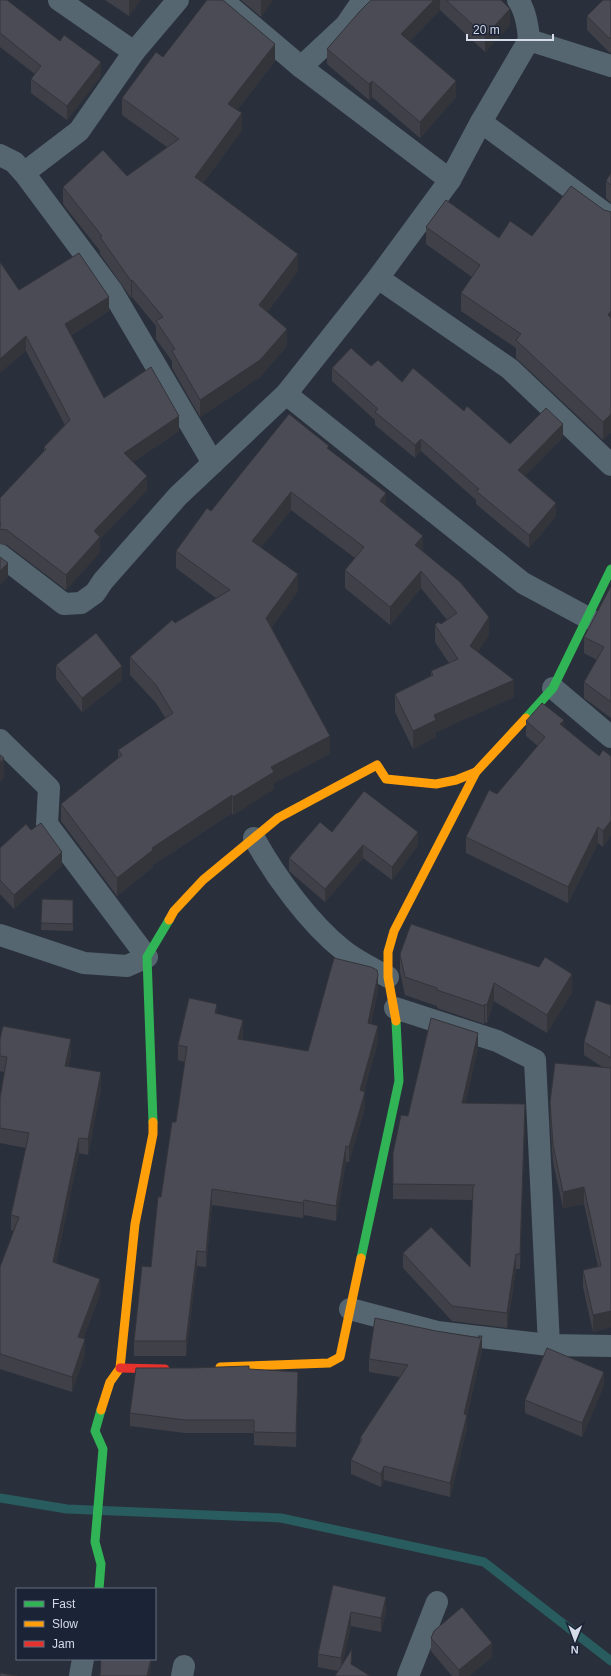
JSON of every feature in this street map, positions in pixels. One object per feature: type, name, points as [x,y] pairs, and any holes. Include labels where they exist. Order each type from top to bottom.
[{"type":"street","points":[[59,0],[134,52]]},
{"type":"street","points":[[24,173],[79,131],[134,52],[178,0]]},
{"type":"street","points":[[222,0],[302,66],[450,180]]},
{"type":"street","points":[[302,66],[346,25],[363,0]]},
{"type":"street","points":[[0,555],[64,604],[82,603],[95,593],[103,581],[178,496],[286,394],[378,278],[450,180],[481,122],[529,40],[523,7],[518,0]]},
{"type":"street","points":[[529,40],[611,66]]},
{"type":"street","points":[[481,122],[611,218]]},
{"type":"street","points":[[0,155],[14,162],[24,173],[112,291],[213,463]]},
{"type":"street","points":[[378,278],[510,369],[611,465]]},
{"type":"street","points":[[286,394],[523,583],[588,618]]},
{"type":"street","points":[[212,1368],[329,1362],[340,1357],[399,1081],[398,1037],[395,1008],[388,977],[388,952],[394,931],[476,772],[553,688],[611,569]]},
{"type":"street","points":[[553,688],[611,737]]},
{"type":"street","points":[[0,740],[49,788],[47,824],[147,958]]},
{"type":"street","points":[[99,1588],[101,1564],[94,1542],[103,1449],[94,1431],[110,1382],[120,1368],[135,1224],[153,1134],[147,958],[174,911],[203,880],[278,818],[378,765],[386,779],[436,784],[456,780],[476,772]]},
{"type":"street","points":[[254,838],[270,866],[320,928],[344,951],[388,977]]},
{"type":"street","points":[[0,935],[84,963],[127,966],[147,958]]},
{"type":"street","points":[[395,1008],[497,1041],[535,1060],[549,1345]]},
{"type":"street","points":[[350,1309],[437,1332],[549,1345],[611,1346]]},
{"type":"street","points":[[120,1368],[174,1369]]},
{"type":"street","points":[[408,1676],[437,1602]]},
{"type":"street","points":[[80,1676],[83,1660]]},
{"type":"building","points":[[0,0],[7,0],[60,41],[64,35],[101,62],[67,106],[31,79],[41,66],[0,33]]},
{"type":"building","points":[[207,0],[223,0],[275,44],[228,104],[242,113],[195,177],[298,254],[259,305],[287,329],[260,360],[200,400],[172,351],[175,349],[156,321],[163,317],[132,280],[131,281],[100,237],[102,236],[63,187],[103,150],[127,176],[179,139],[122,98],[156,52],[163,57]]},
{"type":"building","points":[[371,0],[434,0],[401,34],[456,81],[420,122],[372,81],[369,84],[327,49]]},
{"type":"building","points":[[446,0],[501,0],[510,9],[485,36]]},
{"type":"building","points":[[603,0],[611,0],[611,39],[587,16]]},
{"type":"building","points":[[611,173],[611,185],[606,181]]},
{"type":"building","points":[[571,186],[604,210],[611,212],[611,311],[608,315],[611,318],[611,414],[603,422],[516,340],[521,334],[461,293],[480,265],[426,227],[446,200],[499,238],[510,221],[532,236]]},
{"type":"building","points":[[79,253],[109,297],[65,324],[104,398],[151,367],[179,416],[124,453],[147,476],[94,531],[100,537],[66,575],[7,530],[0,529],[0,498],[46,449],[44,447],[70,420],[26,336],[0,359],[0,262],[19,290]]},
{"type":"building","points":[[351,348],[371,366],[378,360],[402,382],[413,368],[464,411],[467,406],[510,444],[546,408],[563,424],[518,470],[556,503],[529,535],[476,491],[479,489],[421,439],[415,445],[375,412],[378,409],[332,368]]},
{"type":"building","points":[[289,414],[329,446],[327,448],[386,493],[380,501],[423,536],[415,545],[460,582],[489,617],[470,646],[514,680],[434,715],[436,720],[413,731],[395,694],[433,675],[431,671],[458,659],[435,625],[438,622],[441,624],[457,613],[421,571],[390,607],[345,570],[364,547],[291,492],[252,541],[298,574],[266,618],[330,736],[271,767],[274,772],[233,797],[232,795],[152,848],[153,850],[117,878],[61,804],[122,755],[118,750],[173,713],[156,685],[130,657],[172,620],[175,623],[230,590],[176,551],[207,508],[211,511]]},
{"type":"building","points":[[0,557],[8,563],[0,571]]},
{"type":"building","points":[[611,586],[611,702],[584,682],[604,647],[584,637]]},
{"type":"building","points":[[96,633],[122,666],[82,698],[56,665]]},
{"type":"building","points":[[542,703],[564,720],[560,724],[599,756],[603,750],[611,756],[611,821],[603,831],[598,827],[568,887],[466,837],[489,790],[497,794],[545,737],[526,721]]},
{"type":"building","points":[[0,755],[4,758],[0,763]]},
{"type":"building","points":[[364,791],[418,832],[392,867],[363,845],[325,889],[289,858],[320,822],[332,832]]},
{"type":"building","points":[[41,823],[62,852],[14,895],[0,880],[0,848],[26,824],[31,830]]},
{"type":"building","points":[[42,899],[73,900],[73,924],[41,923]]},
{"type":"building","points":[[411,924],[539,967],[545,957],[572,974],[547,1015],[494,983],[487,1005],[485,1004],[484,1006],[405,977],[400,954]]},
{"type":"building","points":[[334,958],[371,967],[377,970],[378,975],[368,1023],[378,1026],[360,1090],[365,1092],[349,1147],[346,1146],[336,1206],[304,1200],[303,1203],[212,1189],[206,1252],[197,1251],[186,1341],[134,1341],[142,1266],[151,1267],[158,1197],[161,1197],[172,1122],[176,1122],[187,1047],[178,1045],[189,998],[217,1004],[215,1013],[243,1020],[238,1039],[308,1051]]},
{"type":"building","points":[[596,1000],[611,1005],[611,1058],[584,1042]]},
{"type":"building","points":[[431,1018],[478,1033],[462,1103],[525,1104],[520,1254],[516,1254],[507,1313],[452,1306],[403,1253],[431,1227],[470,1267],[473,1187],[475,1185],[393,1184],[393,1153],[401,1115],[408,1116]]},
{"type":"building","points":[[3,1026],[71,1039],[65,1066],[101,1072],[88,1139],[79,1138],[53,1262],[100,1279],[78,1337],[85,1339],[72,1377],[0,1354],[0,1267],[19,1217],[11,1215],[29,1133],[0,1128],[0,1098],[7,1057],[0,1056],[0,1039]]},
{"type":"building","points":[[555,1063],[611,1068],[611,1311],[593,1315],[583,1270],[601,1266],[584,1187],[563,1192],[553,1145],[550,1102]]},
{"type":"building","points":[[375,1318],[436,1331],[480,1338],[478,1336],[482,1336],[464,1414],[467,1415],[450,1483],[384,1466],[381,1474],[351,1460],[362,1439],[360,1438],[408,1365],[369,1359]]},
{"type":"building","points":[[547,1348],[604,1372],[582,1423],[525,1400]]},
{"type":"building","points":[[249,1366],[249,1369],[298,1372],[296,1433],[254,1432],[254,1420],[185,1420],[130,1413],[136,1368]]},
{"type":"building","points":[[333,1585],[386,1597],[381,1618],[351,1612],[341,1658],[318,1654]]},
{"type":"building","points":[[462,1607],[492,1643],[459,1670],[431,1638],[434,1631]]},
{"type":"building","points":[[352,1649],[351,1664],[370,1676],[335,1676]]},
{"type":"building","points":[[101,1660],[151,1660],[147,1676],[100,1676]]},
{"type":"building","points":[[0,1673],[17,1676],[0,1676]]},
{"type":"waterway","points":[[0,1498],[67,1509],[281,1518],[484,1562],[611,1661]]},
{"type":"traffic: fast","points":[[526,718],[553,688],[611,569]]},
{"type":"traffic: fast","points":[[153,1122],[147,957],[169,920]]},
{"type":"traffic: fast","points":[[361,1258],[399,1081],[396,1021]]},
{"type":"traffic: fast","points":[[99,1588],[101,1564],[95,1542],[103,1449],[95,1431],[101,1410]]},
{"type":"traffic: slow","points":[[396,1021],[388,977],[388,952],[394,931],[476,772],[526,718]]},
{"type":"traffic: slow","points":[[169,920],[174,911],[203,880],[278,818],[377,765],[386,779],[436,784],[456,780],[476,772]]},
{"type":"traffic: slow","points":[[101,1410],[110,1382],[120,1368],[135,1224],[153,1134],[153,1122]]},
{"type":"traffic: slow","points":[[220,1367],[329,1363],[340,1357],[361,1258]]},
{"type":"traffic: jam","points":[[120,1368],[165,1369]]}]
